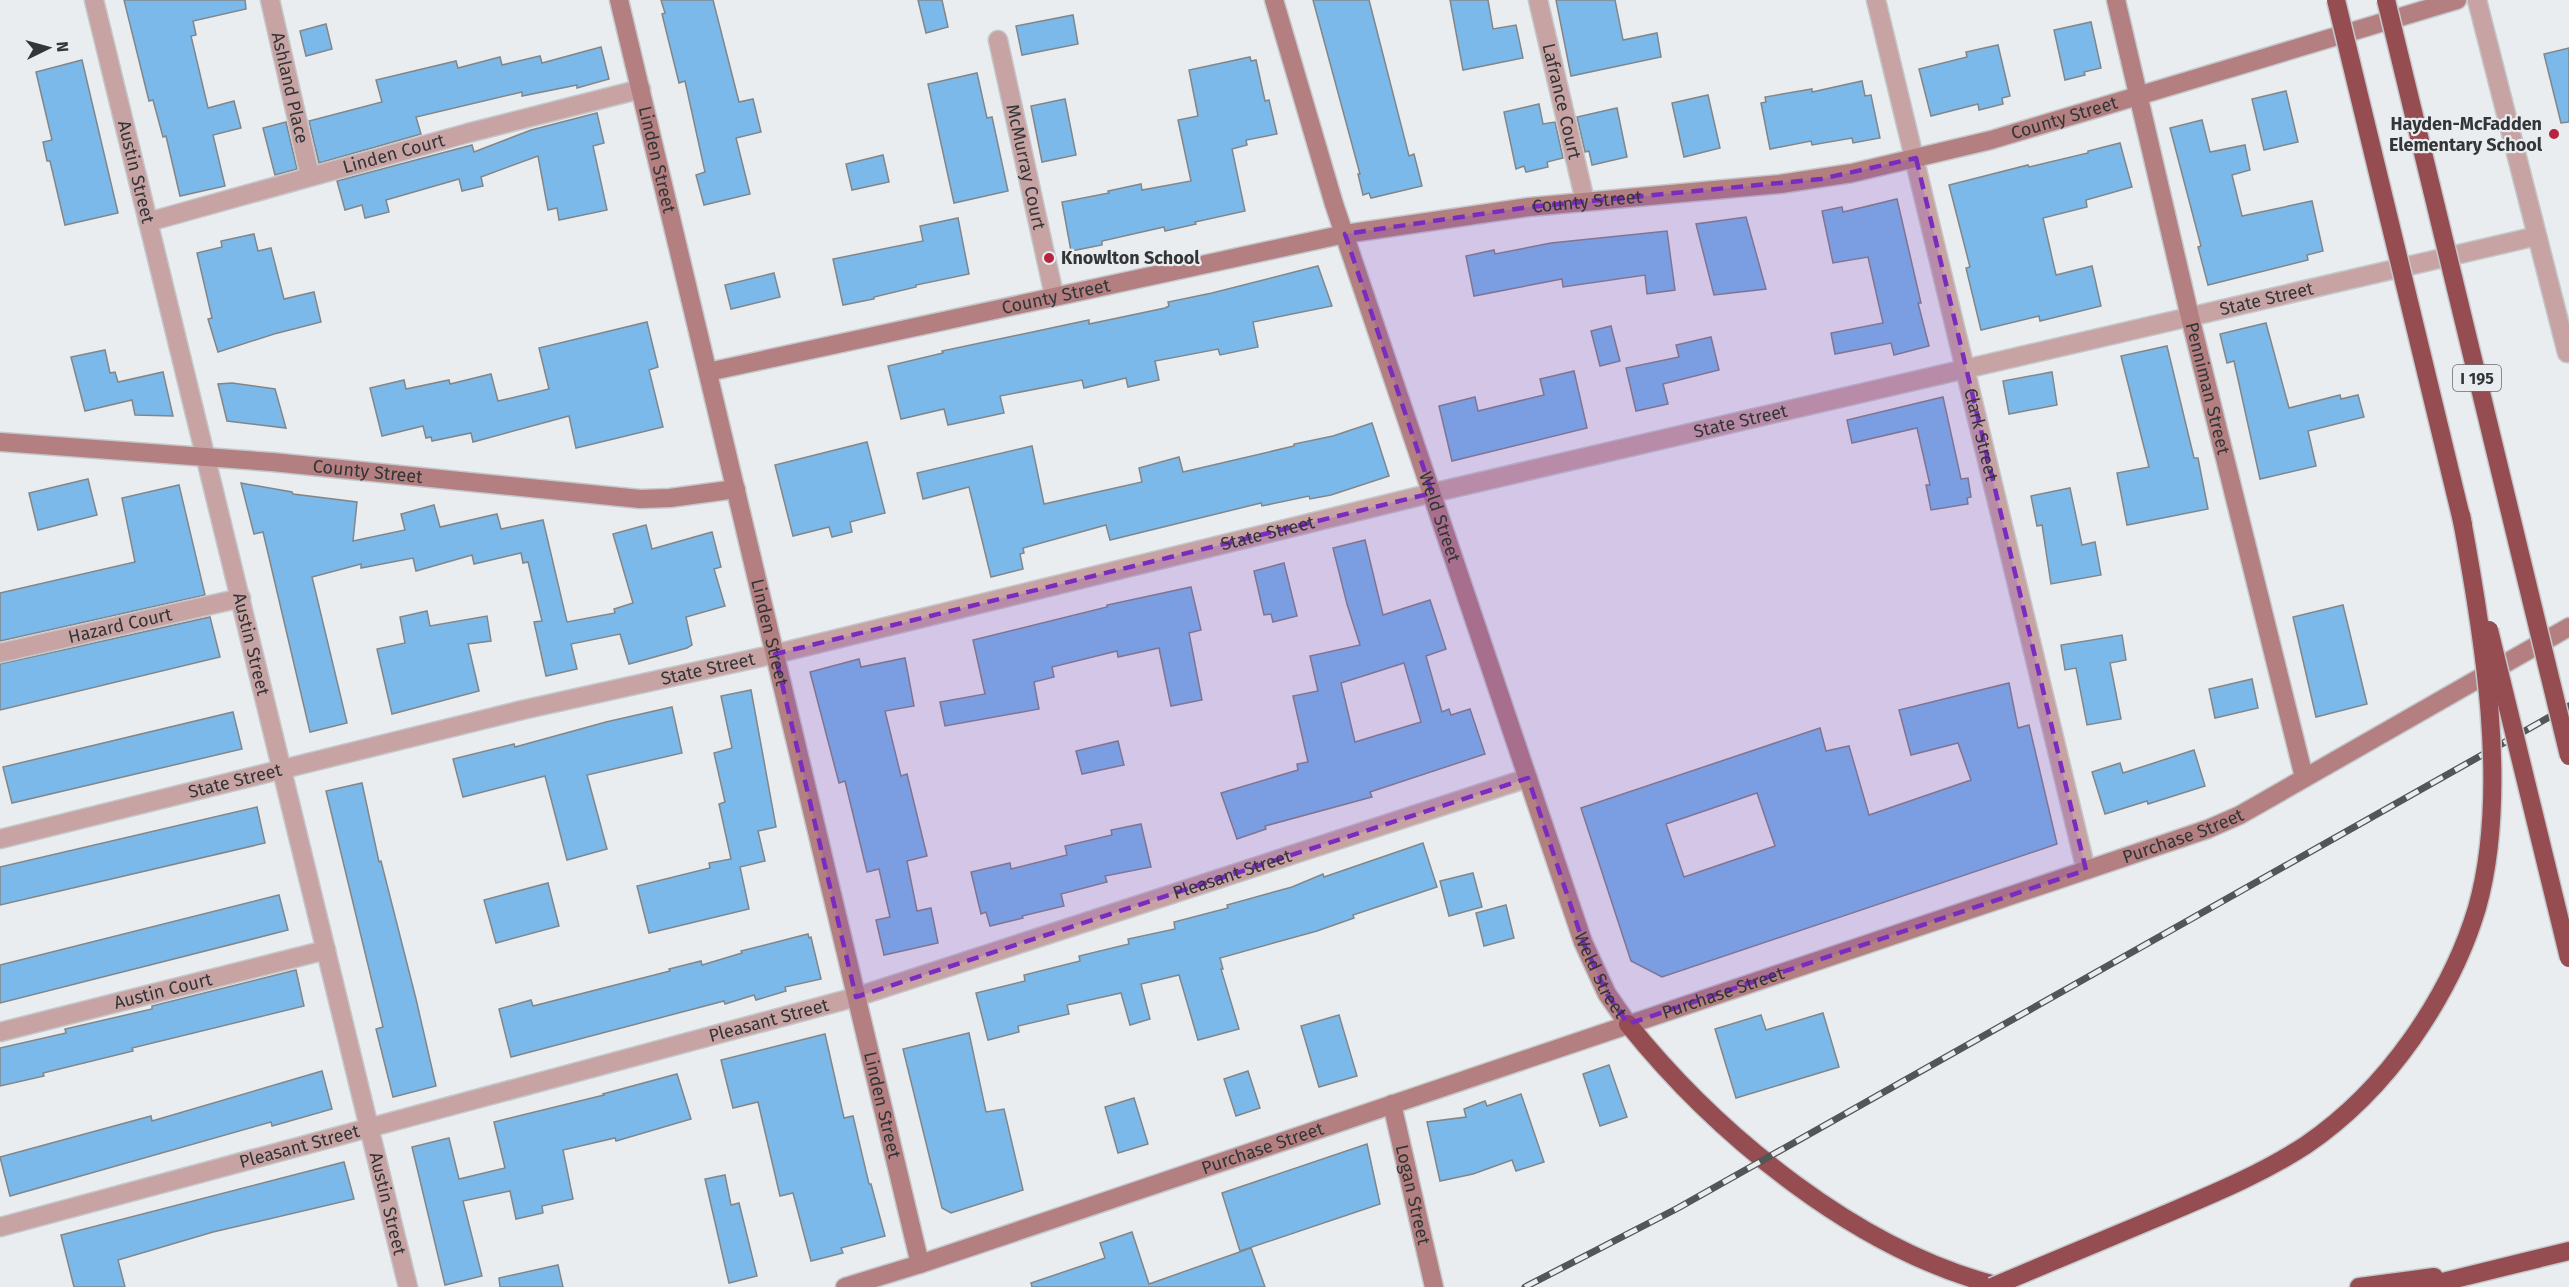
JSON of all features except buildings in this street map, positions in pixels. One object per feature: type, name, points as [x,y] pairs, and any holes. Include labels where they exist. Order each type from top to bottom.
[{"type":"highway","name":"I 195","points":[[2336,0],[2569,958]]},
{"type":"highway","name":"I 195","points":[[2386,0],[2569,756]]},
{"type":"highway","points":[[1992,1287],[2222,1190],[2286,1157],[2316,1137],[2358,1103],[2404,1050],[2431,1012],[2452,972],[2470,928],[2482,884],[2490,824],[2491,756],[2488,710],[2476,600],[2461,515]]},
{"type":"highway","points":[[1628,1024],[1647,1048],[1707,1110],[1753,1150],[1828,1207],[1881,1239],[1932,1264],[1956,1274],[2003,1287]]},
{"type":"highway","points":[[2422,1287],[2569,1251]]},
{"type":"highway","points":[[2359,1287],[2493,1270]]},
{"type":"main road","name":"Linden Street","points":[[619,0],[920,1264]]},
{"type":"main road","name":"Weld Street","points":[[1274,0],[1345,234],[1583,942],[1606,994],[1628,1024]]},
{"type":"main road","name":"Penniman Street","points":[[2116,0],[2190,317],[2304,777]]},
{"type":"main road","name":"County Street","points":[[708,372],[1054,295],[1345,234],[1465,215],[1585,201],[1791,183],[1852,173],[1991,140],[2457,0]]},
{"type":"main road","name":"County Street","points":[[0,442],[206,456],[640,499],[670,498],[736,489]]},
{"type":"main road","name":"Purchase Street","points":[[844,1287],[920,1264],[2224,822],[2569,627]]},
{"type":"main road","name":"Logan Street","points":[[1392,1104],[1434,1287]]},
{"type":"street","name":"Austin Street","points":[[94,0],[408,1287]]},
{"type":"street","name":"Ashland Place","points":[[270,0],[310,176]]},
{"type":"street","name":"Lafrance Court","points":[[1538,0],[1585,201]]},
{"type":"street","name":"Clark Street","points":[[1876,0],[1916,158],[2086,870]]},
{"type":"street","points":[[2477,0],[2567,353]]},
{"type":"street","name":"McMurray Court","points":[[998,40],[1054,295]]},
{"type":"street","name":"Linden Court","points":[[148,222],[468,133],[641,89]]},
{"type":"street","name":"State Street","points":[[0,839],[283,771],[522,710],[775,654],[1432,493],[2537,236]]},
{"type":"street","name":"Hazard Court","points":[[0,653],[241,598]]},
{"type":"street","name":"Pleasant Street","points":[[0,1227],[856,997],[1137,903],[1528,778]]},
{"type":"street","name":"Austin Court","points":[[0,1032],[326,950]]},
{"type":"highlighted area","points":[[1916,158],[2086,870],[1628,1024],[1607,994],[1583,942],[1528,778],[856,997],[775,654],[1432,493],[1345,234],[1529,207],[1821,179]]},
{"type":"railway","points":[[1525,1287],[1678,1208],[2569,706]]},
{"type":"place","name":"Hayden-McFadden Elementary School","points":[[2554,134]]},
{"type":"place","name":"Knowlton School","points":[[1049,258]]}]
